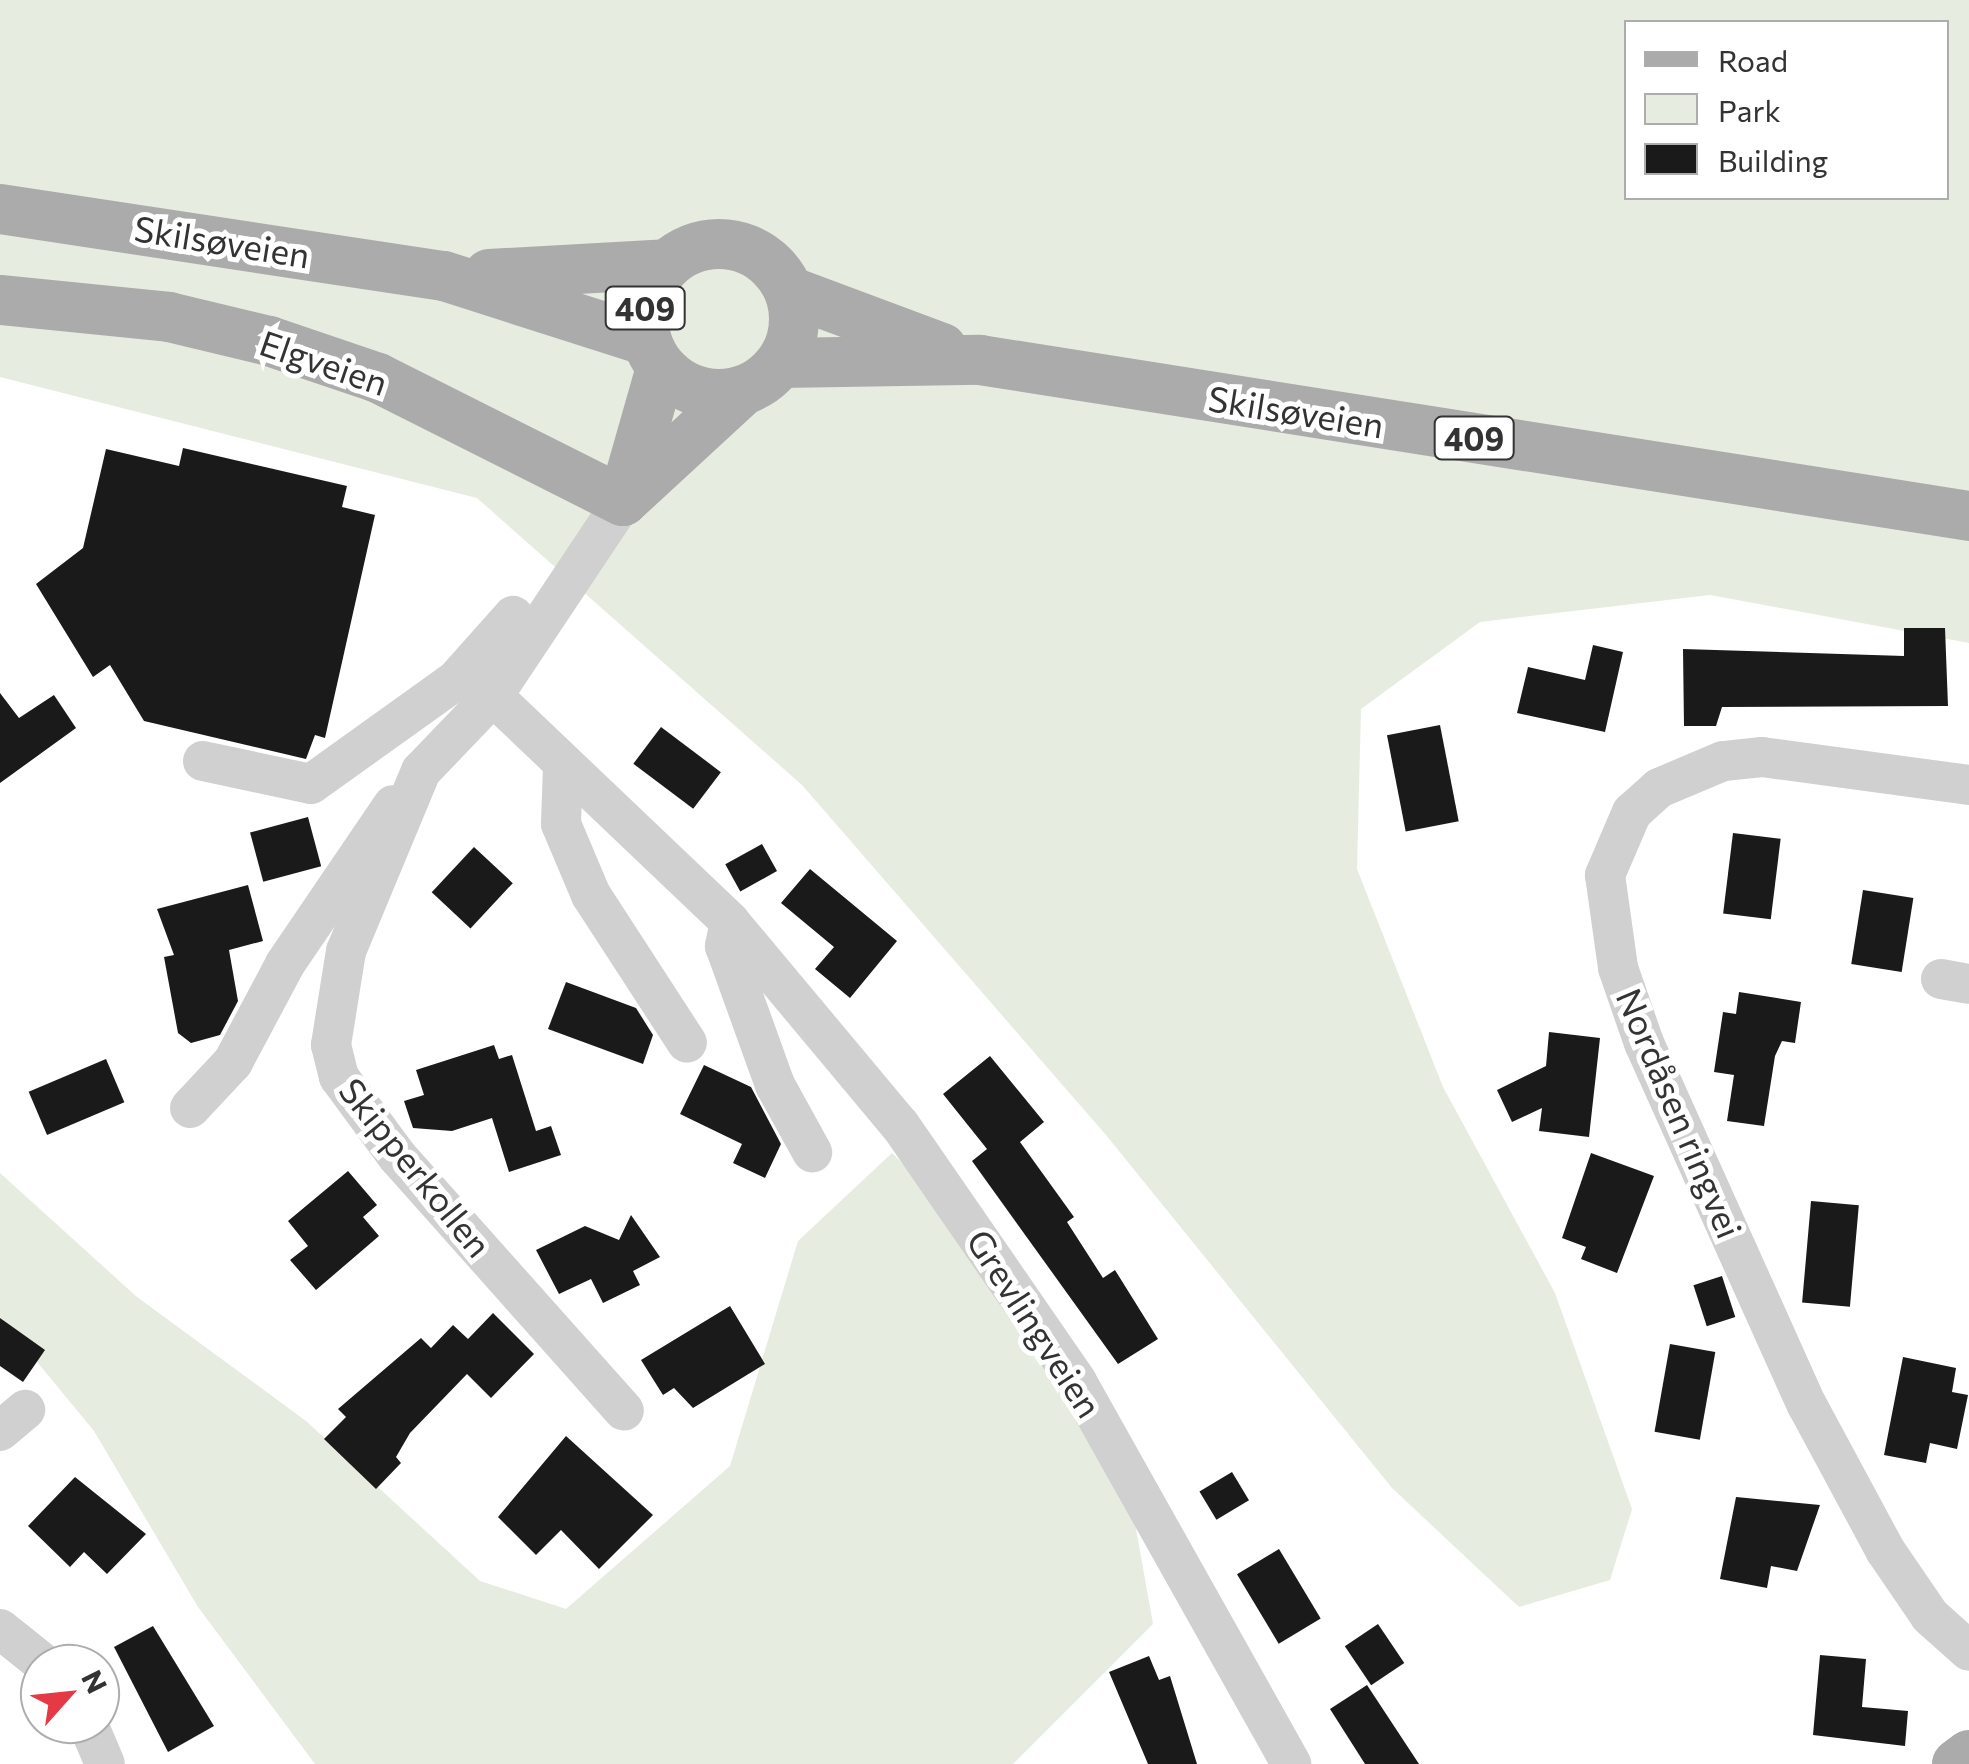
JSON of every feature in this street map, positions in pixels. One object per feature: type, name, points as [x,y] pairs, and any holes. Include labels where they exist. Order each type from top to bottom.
[{"type":"main road","name":"Skilsøveien","points":[[0,210],[444,276],[666,264]]},
{"type":"main road","name":"409","points":[[740,392],[692,390],[653,354],[644,300],[666,264],[690,248],[728,243],[763,257],[790,291]]},
{"type":"main road","name":"Skilsøveien","points":[[444,276],[653,354]]},
{"type":"main road","name":"Skilsøveien","points":[[790,291],[980,360]]},
{"type":"main road","points":[[624,502],[740,392],[780,363],[794,330],[790,291]]},
{"type":"main road","name":"Elgveien","points":[[0,300],[169,317],[269,341],[378,378],[624,502]]},
{"type":"main road","points":[[624,502],[653,354]]},
{"type":"main road","name":"Skilsøveien","points":[[780,363],[980,360],[1969,516]]},
{"type":"main road","points":[[1957,1764],[1969,1755]]},
{"type":"street","points":[[492,696],[624,502]]},
{"type":"street","points":[[203,761],[311,784],[456,680],[513,616]]},
{"type":"street","name":"Grevlingveien","points":[[492,696],[730,922],[900,1125],[1022,1293],[1288,1763]]},
{"type":"street","name":"Skipperkollen","points":[[190,1108],[233,1062],[360,846],[421,771],[492,696]]},
{"type":"street","name":"Nordåsen ringvei","points":[[1969,785],[1762,757],[1722,761],[1659,788],[1632,812],[1605,875],[1618,968],[1644,1043],[1807,1405],[1885,1550],[1930,1616],[1969,1651]]},
{"type":"street","points":[[562,766],[562,824],[591,895],[686,1043]]},
{"type":"street","name":"Skipperkollen","points":[[421,771],[336,990],[339,1077],[624,1411]]},
{"type":"street","points":[[730,922],[725,946],[774,1085],[812,1152]]},
{"type":"street","points":[[0,1629],[20,1645]]},
{"type":"green space","points":[[0,0],[1969,0],[1969,643],[1710,595],[1480,622],[1361,709],[1357,869],[1443,1087],[1555,1293],[1632,1509],[1610,1580],[1519,1607],[1392,1488],[1106,1135],[802,785],[477,498],[0,377]]},
{"type":"green space","points":[[892,1153],[1010,1270],[1125,1467],[1153,1624],[1013,1764],[315,1764],[198,1607],[94,1431],[0,1317],[0,1173],[137,1297],[306,1421],[480,1581],[566,1609],[730,1466],[798,1241]]},
{"type":"building","points":[[183,448],[347,486],[342,507],[375,515],[325,738],[315,735],[306,759],[144,721],[110,665],[93,677],[36,584],[83,548],[106,449],[179,466]]},
{"type":"building","points":[[1904,628],[1945,628],[1948,706],[1722,707],[1716,726],[1684,726],[1683,649],[1904,656]]},
{"type":"building","points":[[1593,645],[1623,652],[1605,732],[1517,713],[1528,667],[1585,680]]},
{"type":"building","points":[[0,693],[19,718],[54,695],[76,728],[0,783]]},
{"type":"building","points":[[1440,725],[1459,821],[1406,832],[1387,735]]},
{"type":"building","points":[[661,727],[721,772],[693,809],[633,764]]},
{"type":"building","points":[[308,817],[321,866],[263,882],[250,833]]},
{"type":"building","points":[[1733,833],[1781,839],[1771,919],[1723,913]]},
{"type":"building","points":[[762,844],[777,871],[740,891],[725,864]]},
{"type":"building","points":[[474,847],[513,883],[470,928],[432,892]]},
{"type":"building","points":[[810,869],[897,941],[850,998],[815,969],[834,947],[781,903]]},
{"type":"building","points":[[248,885],[263,941],[229,950],[238,1001],[220,1035],[191,1043],[178,1033],[164,957],[174,955],[157,909]]},
{"type":"building","points":[[1863,890],[1913,898],[1902,972],[1851,964]]},
{"type":"building","points":[[566,982],[636,1008],[653,1035],[643,1064],[548,1029]]},
{"type":"building","points":[[1739,992],[1801,1002],[1795,1043],[1782,1041],[1775,1056],[1764,1126],[1727,1121],[1734,1075],[1714,1072],[1723,1012],[1736,1014]]},
{"type":"building","points":[[1549,1032],[1600,1038],[1589,1137],[1539,1131],[1542,1108],[1512,1122],[1497,1090],[1546,1066]]},
{"type":"building","points":[[494,1045],[499,1059],[512,1055],[536,1131],[551,1126],[561,1155],[509,1172],[492,1118],[452,1131],[413,1128],[404,1101],[424,1095],[416,1070]]},
{"type":"building","points":[[990,1056],[1044,1122],[1020,1142],[1074,1217],[1067,1222],[1103,1278],[1115,1270],[1158,1339],[1118,1364],[972,1161],[987,1149],[943,1094]]},
{"type":"building","points":[[106,1059],[124,1102],[47,1135],[29,1092]]},
{"type":"building","points":[[704,1065],[751,1087],[781,1144],[765,1178],[733,1163],[742,1144],[680,1114]]},
{"type":"building","points":[[1591,1153],[1654,1176],[1617,1273],[1581,1259],[1586,1247],[1562,1238]]},
{"type":"building","points":[[348,1171],[377,1205],[363,1217],[379,1236],[316,1290],[290,1260],[308,1246],[288,1221]]},
{"type":"building","points":[[1811,1201],[1859,1205],[1850,1307],[1802,1303]]},
{"type":"building","points":[[631,1215],[660,1257],[633,1271],[640,1285],[603,1303],[591,1279],[559,1294],[536,1250],[585,1226],[619,1240]]},
{"type":"building","points":[[1722,1276],[1735,1317],[1707,1326],[1693,1285]]},
{"type":"building","points":[[730,1306],[765,1364],[693,1408],[674,1388],[663,1395],[641,1360]]},
{"type":"building","points":[[493,1313],[534,1354],[491,1398],[467,1374],[410,1433],[396,1457],[401,1463],[376,1489],[324,1439],[346,1417],[338,1409],[421,1338],[431,1348],[453,1325],[468,1339]]},
{"type":"building","points":[[0,1318],[45,1350],[23,1382],[0,1366]]},
{"type":"building","points":[[1670,1344],[1715,1352],[1700,1440],[1655,1432]]},
{"type":"building","points":[[1903,1357],[1956,1368],[1952,1392],[1968,1395],[1957,1449],[1930,1443],[1926,1463],[1884,1455]]},
{"type":"building","points":[[566,1436],[653,1515],[599,1569],[561,1530],[536,1555],[498,1517]]},
{"type":"building","points":[[1232,1472],[1249,1500],[1216,1520],[1199,1492]]},
{"type":"building","points":[[75,1477],[146,1534],[107,1574],[84,1552],[70,1567],[28,1526]]},
{"type":"building","points":[[1736,1497],[1820,1505],[1797,1571],[1771,1566],[1767,1588],[1720,1579]]},
{"type":"building","points":[[1279,1549],[1321,1618],[1279,1644],[1237,1574]]},
{"type":"building","points":[[1378,1624],[1404,1663],[1371,1685],[1345,1646]]},
{"type":"building","points":[[153,1626],[214,1726],[168,1752],[120,1659],[120,1644]]},
{"type":"building","points":[[1820,1655],[1866,1659],[1862,1707],[1908,1711],[1905,1746],[1813,1735]]},
{"type":"building","points":[[1149,1656],[1159,1680],[1170,1676],[1197,1764],[1148,1764],[1109,1672]]},
{"type":"building","points":[[1367,1685],[1419,1764],[1365,1764],[1330,1709]]}]
